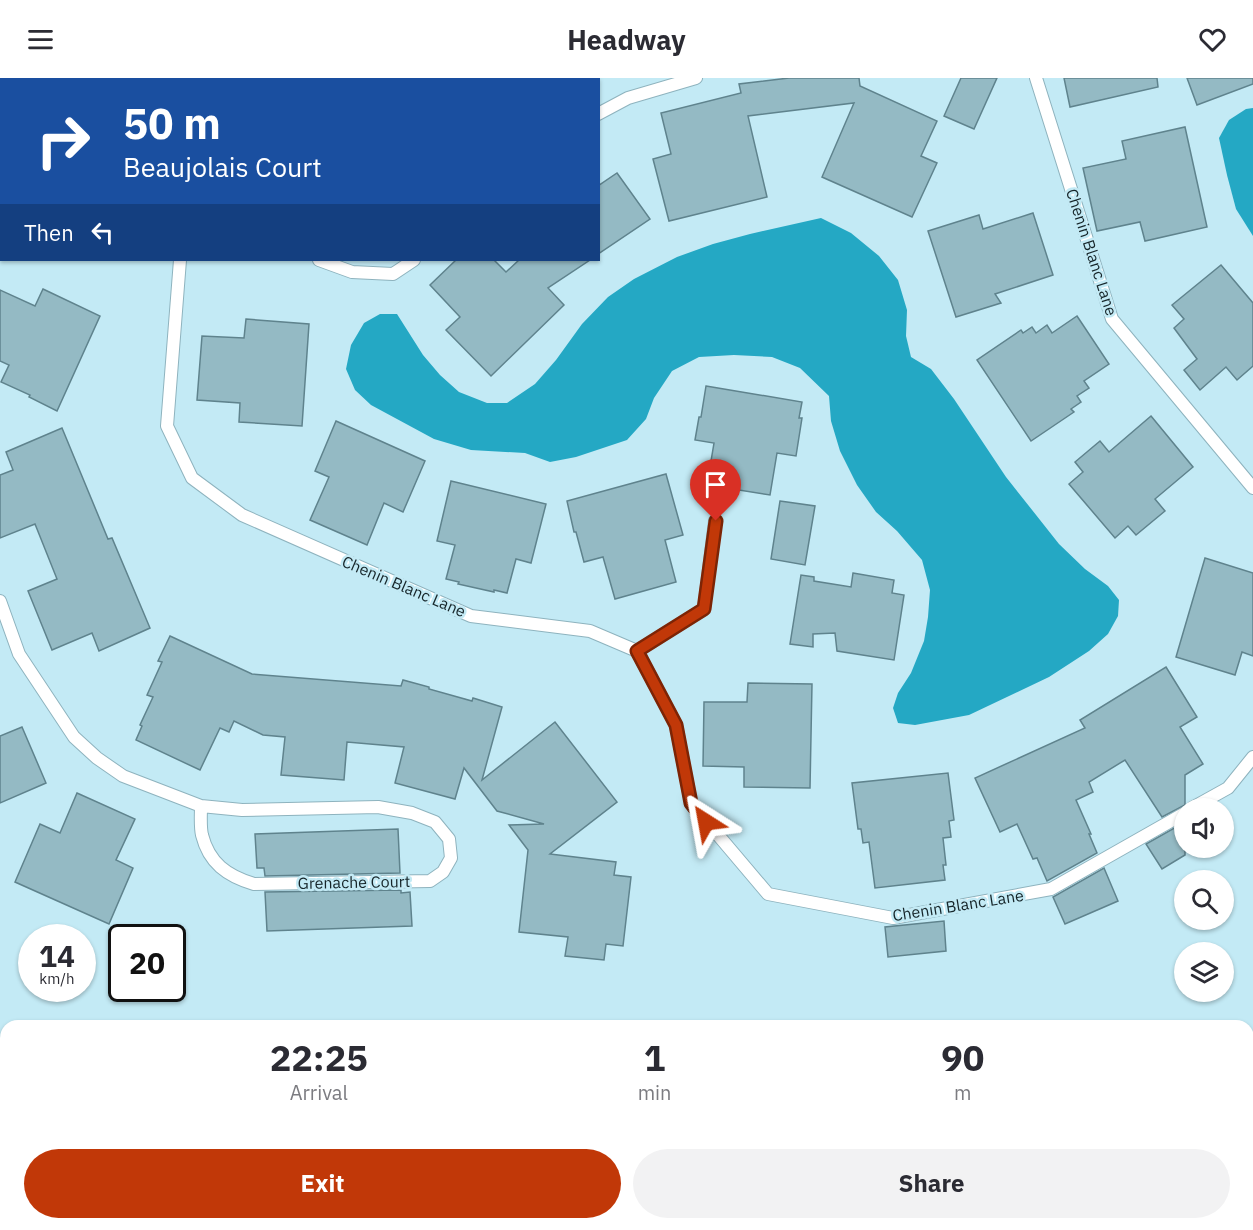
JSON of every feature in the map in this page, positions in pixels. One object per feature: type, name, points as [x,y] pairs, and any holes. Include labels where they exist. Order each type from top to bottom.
[{"type":"lane","points":[[600,113],[628,98],[696,78]]},
{"type":"lane","name":"Chenin Blanc Lane","points":[[1036,78],[1112,319],[1253,488]]},
{"type":"lane","name":"Chenin Blanc Lane","points":[[180,261],[167,426],[192,478],[242,515],[471,616],[590,630],[637,651],[676,725],[691,803],[768,894],[894,918],[1051,890],[1174,819]]},
{"type":"lane","points":[[322,261],[352,272],[393,274],[412,261]]},
{"type":"lane","points":[[637,651],[704,609],[716,521]]},
{"type":"lane","name":"Grenache Court","points":[[0,601],[19,654],[74,737],[123,777],[201,806],[242,810],[378,807],[412,813],[435,822],[449,838],[451,858],[443,872],[429,881],[254,884],[237,879],[223,870],[211,856],[202,834],[201,806]]},
{"type":"lane","points":[[1210,798],[1228,788],[1253,758]]},
{"type":"water","points":[[1253,108],[1253,236],[1236,209],[1219,138],[1229,120],[1246,109]]},
{"type":"water","points":[[821,218],[851,233],[879,256],[898,280],[907,310],[906,336],[911,357],[931,369],[1006,477],[1059,544],[1085,569],[1108,586],[1119,600],[1118,616],[1108,634],[1089,651],[1049,677],[969,715],[915,725],[898,723],[893,708],[924,641],[928,617],[930,590],[922,560],[897,531],[876,512],[857,485],[840,451],[831,421],[829,396],[800,368],[772,357],[734,355],[699,357],[672,371],[654,398],[646,419],[627,440],[576,457],[550,462],[525,453],[471,450],[434,439],[371,405],[355,390],[346,369],[351,345],[364,323],[380,314],[397,314],[423,355],[459,392],[487,403],[507,403],[535,384],[582,324],[608,297],[634,279],[677,257],[713,244]]},
{"type":"building","points":[[789,78],[859,78],[860,86],[937,121],[921,156],[937,163],[912,217],[822,177],[854,103],[748,116],[767,197],[669,221],[653,159],[671,154],[661,113],[741,93],[739,84]]},
{"type":"building","points":[[961,78],[997,78],[974,129],[944,116]]},
{"type":"building","points":[[1064,78],[1157,78],[1158,87],[1070,107]]},
{"type":"building","points":[[1187,78],[1253,78],[1253,84],[1197,105]]},
{"type":"building","points":[[1185,127],[1207,227],[1145,241],[1140,222],[1097,231],[1083,168],[1126,159],[1122,141]]},
{"type":"building","points":[[617,173],[650,219],[600,253],[600,185]]},
{"type":"building","points":[[1033,213],[1053,275],[995,294],[1001,303],[956,317],[928,231],[979,215],[983,229]]},
{"type":"building","points":[[455,261],[495,261],[506,272],[518,261],[588,261],[548,288],[564,305],[491,376],[446,330],[460,317],[430,285]]},
{"type":"building","points":[[1221,265],[1253,303],[1253,366],[1237,380],[1226,367],[1200,390],[1184,370],[1197,359],[1174,328],[1184,319],[1172,305]]},
{"type":"building","points":[[43,289],[100,316],[57,411],[1,382],[9,365],[0,361],[0,290],[35,306]]},
{"type":"building","points":[[1077,316],[1109,364],[1084,381],[1089,388],[1077,396],[1081,402],[1071,409],[1074,412],[1031,441],[977,360],[1021,330],[1023,333],[1032,327],[1036,333],[1047,325],[1052,333]]},
{"type":"building","points":[[246,319],[309,324],[302,426],[239,422],[240,403],[197,400],[202,336],[244,338]]},
{"type":"building","points":[[706,386],[802,402],[796,456],[777,453],[770,495],[707,485],[714,443],[695,440]]},
{"type":"building","points":[[1151,416],[1193,467],[1155,499],[1165,511],[1136,535],[1128,526],[1115,538],[1069,484],[1083,472],[1075,462],[1100,441],[1109,452]]},
{"type":"building","points":[[336,421],[425,461],[403,512],[384,503],[367,545],[310,520],[329,477],[315,471]]},
{"type":"building","points":[[62,428],[108,539],[112,538],[150,628],[99,651],[92,633],[52,650],[28,591],[57,579],[35,524],[0,538],[0,475],[13,470],[6,452]]},
{"type":"building","points":[[666,474],[683,535],[665,540],[676,582],[615,599],[603,557],[584,562],[567,501]]},
{"type":"building","points":[[451,481],[546,504],[531,563],[516,559],[507,593],[458,584],[459,582],[446,579],[455,545],[437,541]]},
{"type":"building","points":[[780,501],[815,506],[805,565],[771,559]]},
{"type":"building","points":[[1205,558],[1253,573],[1253,656],[1242,652],[1235,675],[1176,657]]},
{"type":"building","points":[[853,573],[894,580],[892,593],[904,595],[894,660],[837,651],[835,633],[813,634],[813,647],[790,644],[801,575],[814,577],[814,581],[851,587]]},
{"type":"building","points":[[170,636],[252,674],[401,686],[403,680],[472,701],[473,698],[502,707],[482,780],[555,722],[617,802],[550,854],[616,862],[614,875],[631,877],[623,946],[606,944],[604,960],[565,956],[568,937],[519,932],[528,850],[509,825],[544,824],[497,811],[464,768],[455,799],[395,783],[404,747],[347,742],[344,780],[281,775],[285,737],[263,735],[234,721],[229,732],[220,728],[200,770],[136,740],[153,697],[147,695],[162,662],[158,661]]},
{"type":"building","points":[[1166,667],[1197,717],[1180,727],[1203,764],[1185,775],[1185,798],[1174,798],[1174,811],[1162,817],[1125,760],[1089,782],[1093,792],[1076,800],[1097,853],[1047,881],[1037,858],[1033,859],[1017,824],[1000,832],[975,778],[1085,728],[1080,720]]},
{"type":"building","points":[[748,683],[812,684],[810,788],[744,787],[744,767],[703,766],[704,702],[747,702]]},
{"type":"building","points":[[22,727],[46,783],[0,803],[0,736]]},
{"type":"building","points":[[948,773],[954,820],[949,821],[951,837],[943,838],[945,880],[875,888],[869,842],[863,843],[861,829],[858,829],[852,783]]},
{"type":"building","points":[[77,793],[135,819],[116,860],[133,868],[109,924],[15,882],[40,824],[60,833]]},
{"type":"building","points":[[1174,828],[1174,858],[1180,858],[1162,869],[1146,844]]},
{"type":"building","points":[[398,829],[400,873],[265,876],[264,868],[257,868],[255,834]]},
{"type":"building","points":[[1104,868],[1118,901],[1065,924],[1053,897]]},
{"type":"building","points":[[401,890],[401,893],[410,892],[412,926],[267,931],[265,892]]},
{"type":"building","points":[[944,921],[946,951],[888,957],[885,927]]},
{"type":"route","points":[[706,822],[691,803],[676,725],[637,651],[704,609],[716,521]]}]
